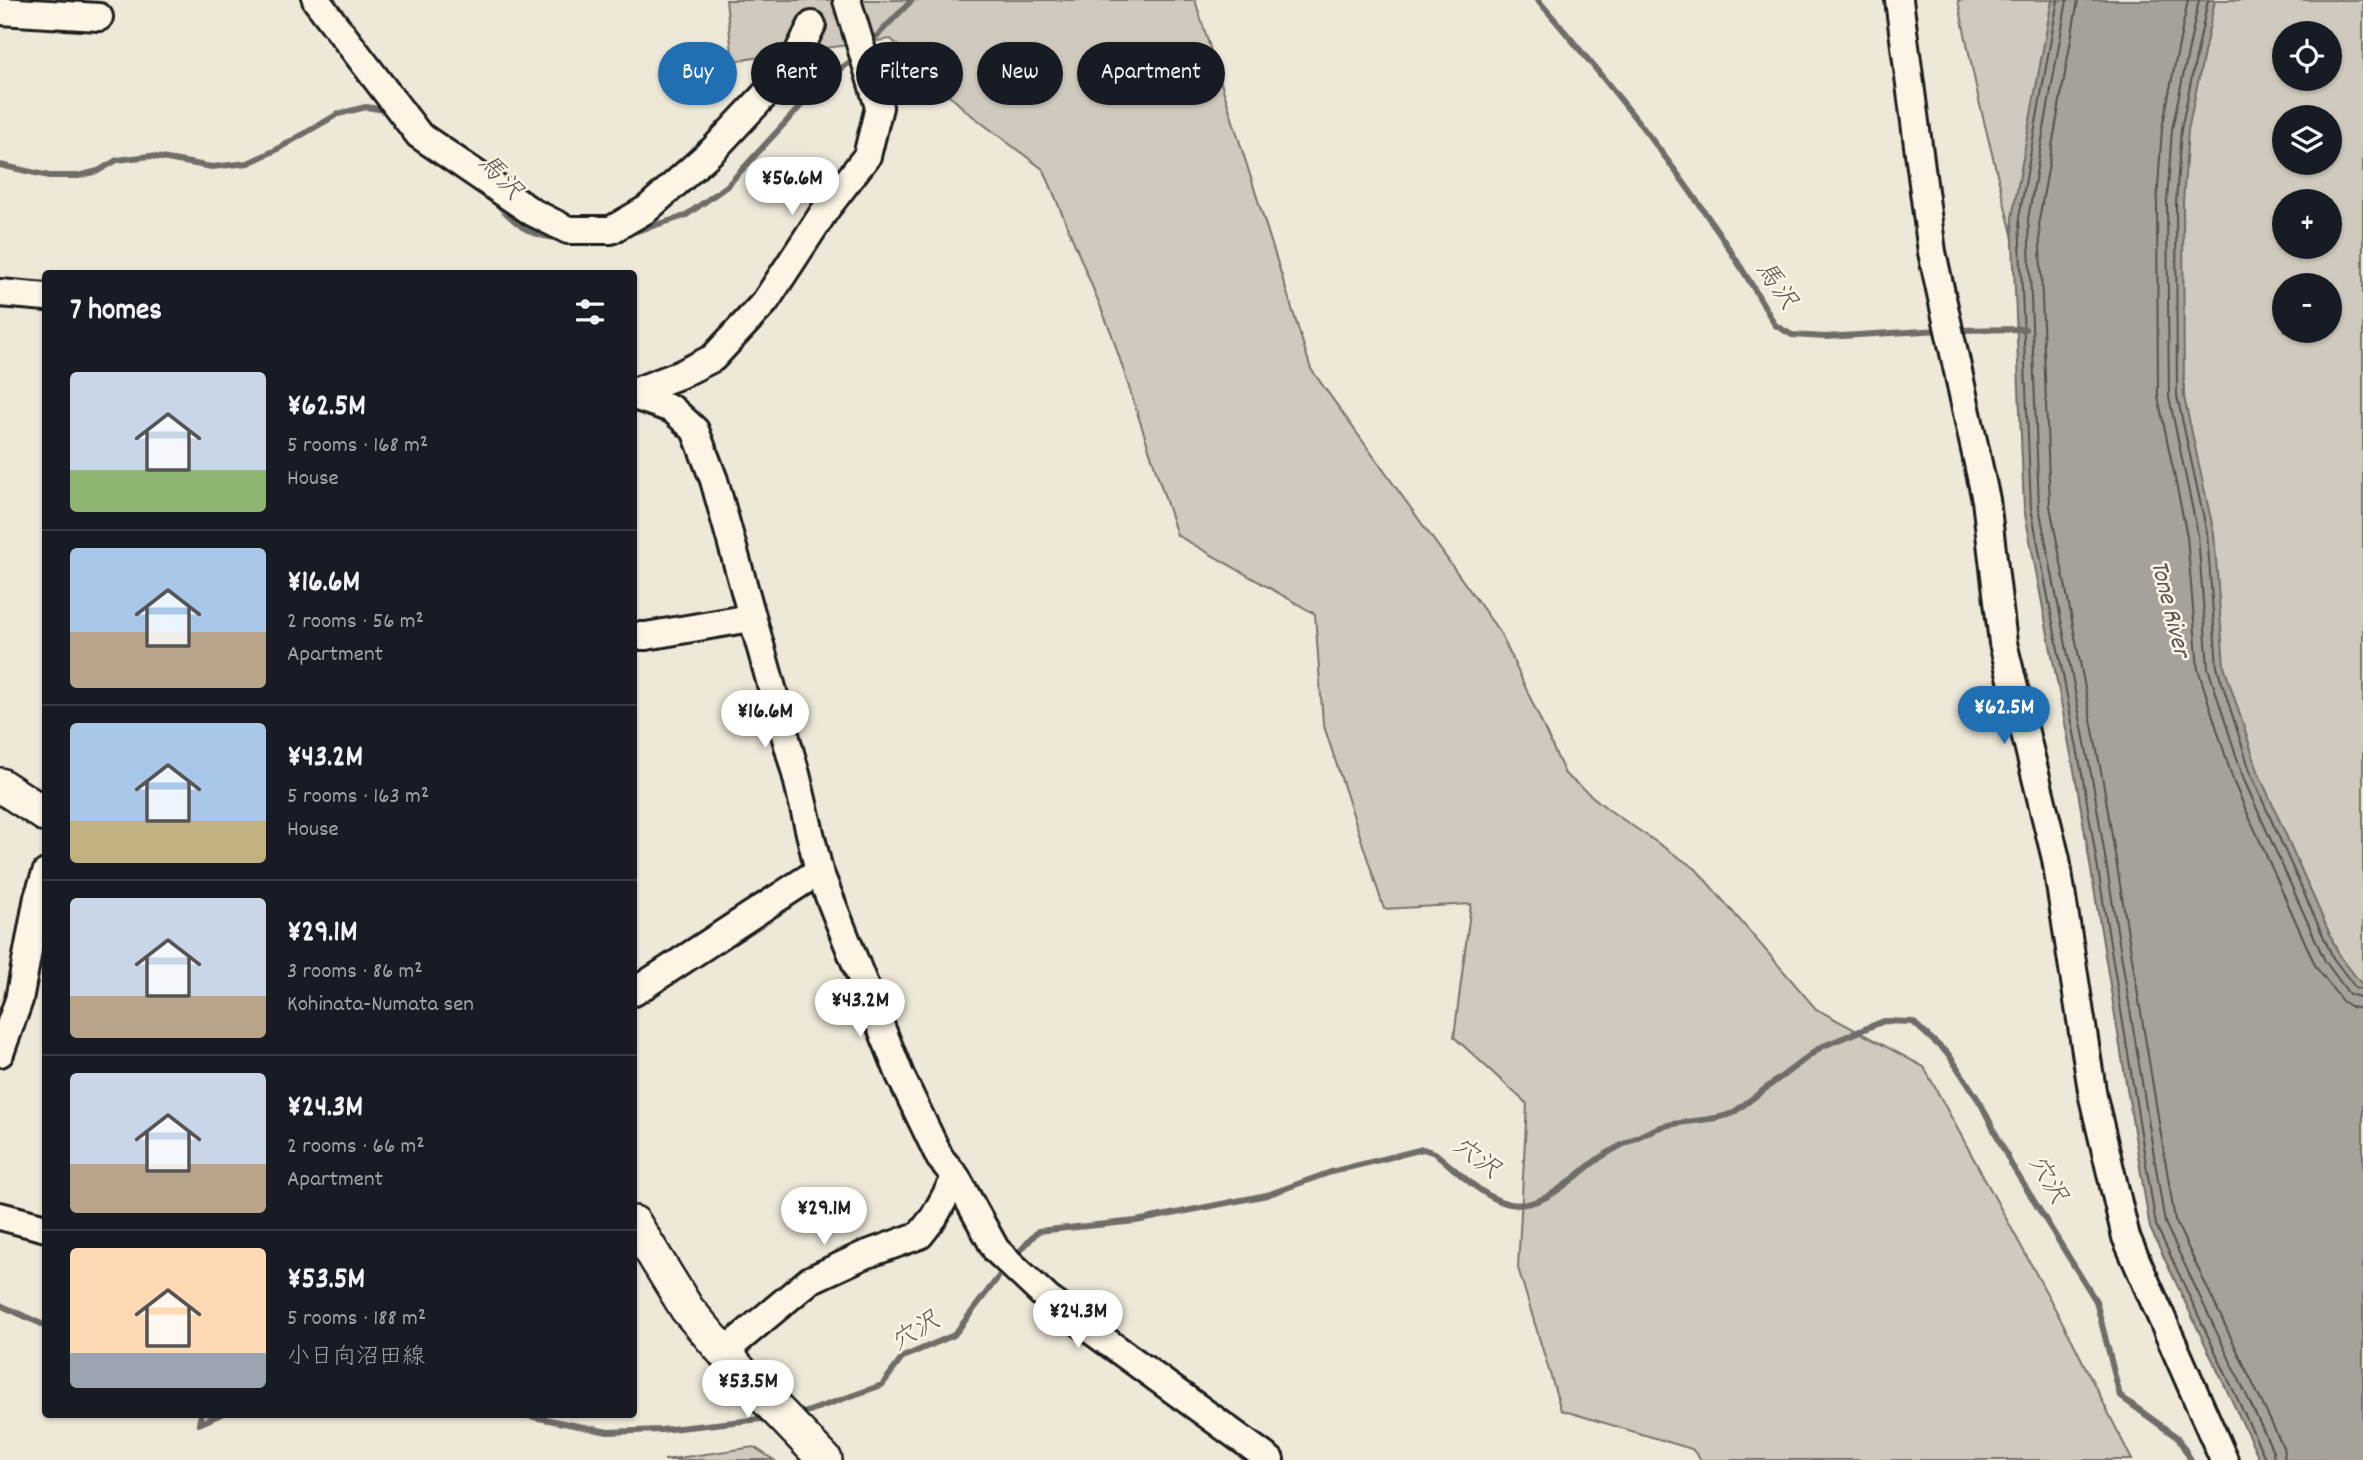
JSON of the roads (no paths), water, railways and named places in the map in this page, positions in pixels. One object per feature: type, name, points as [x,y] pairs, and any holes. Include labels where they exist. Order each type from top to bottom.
[{"type":"main road","points":[[0,785],[42,812]]},
{"type":"main road","points":[[637,1228],[687,1309],[746,1378],[825,1460]]},
{"type":"street","points":[[316,0],[419,135],[532,212],[568,230],[611,230],[648,209],[714,149],[791,67],[812,25]]},
{"type":"street","points":[[637,393],[713,358],[765,302],[826,209],[867,156],[879,107],[847,0]]},
{"type":"street","points":[[1899,0],[1932,252],[1986,500],[2003,643],[2056,859],[2093,1097],[2126,1237],[2224,1460]]},
{"type":"street","points":[[0,11],[99,18]]},
{"type":"street","points":[[0,293],[42,297]]},
{"type":"street","points":[[637,395],[673,409],[695,430],[714,480],[796,774],[819,870],[900,1075],[940,1158],[956,1177],[996,1250],[1048,1299],[1270,1460]]},
{"type":"street","points":[[637,636],[751,618]]},
{"type":"street","points":[[637,990],[819,870]]},
{"type":"street","points":[[0,1053],[19,1000],[42,885]]},
{"type":"street","points":[[724,1352],[810,1280],[862,1256],[920,1235],[934,1217],[956,1177]]},
{"type":"street","points":[[0,1216],[42,1227]]},
{"type":"water","name":"Tone River","points":[[2052,0],[2215,0],[2188,130],[2183,203],[2184,397],[2214,533],[2224,666],[2259,774],[2339,955],[2363,986],[2363,1460],[2260,1460],[2150,1228],[2078,791],[2024,509],[2012,218]]},
{"type":"waterway","name":"馬沢","points":[[871,42],[912,0]]},
{"type":"waterway","name":"馬沢","points":[[1538,0],[1665,156],[1722,238],[1775,325],[1792,335],[1825,337],[1941,330]]},
{"type":"waterway","name":"馬沢","points":[[624,235],[685,216],[727,186],[820,85],[855,58]]},
{"type":"waterway","name":"馬沢","points":[[0,165],[49,176],[78,176],[98,171],[117,160],[150,156],[212,167],[248,163],[338,114],[366,107],[391,111]]},
{"type":"waterway","name":"馬沢","points":[[492,199],[522,227],[539,235],[561,239]]},
{"type":"waterway","name":"馬沢","points":[[1955,330],[2025,329]]},
{"type":"waterway","name":"穴沢","points":[[1013,1259],[1038,1231],[1136,1221],[1267,1195],[1331,1172],[1423,1149],[1435,1153],[1491,1197],[1513,1204],[1539,1201],[1600,1158],[1655,1129],[1733,1113],[1821,1047],[1884,1021],[1913,1022],[1949,1055],[1981,1104],[2011,1164],[2096,1301],[2120,1396],[2178,1438],[2191,1460]]},
{"type":"waterway","name":"穴沢","points":[[798,1415],[882,1385],[903,1357],[954,1335],[1006,1267]]},
{"type":"waterway","name":"穴沢","points":[[0,1305],[42,1324]]},
{"type":"waterway","name":"穴沢","points":[[200,1418],[199,1424],[212,1418]]},
{"type":"waterway","name":"穴沢","points":[[539,1418],[608,1432],[661,1430],[770,1418]]}]
